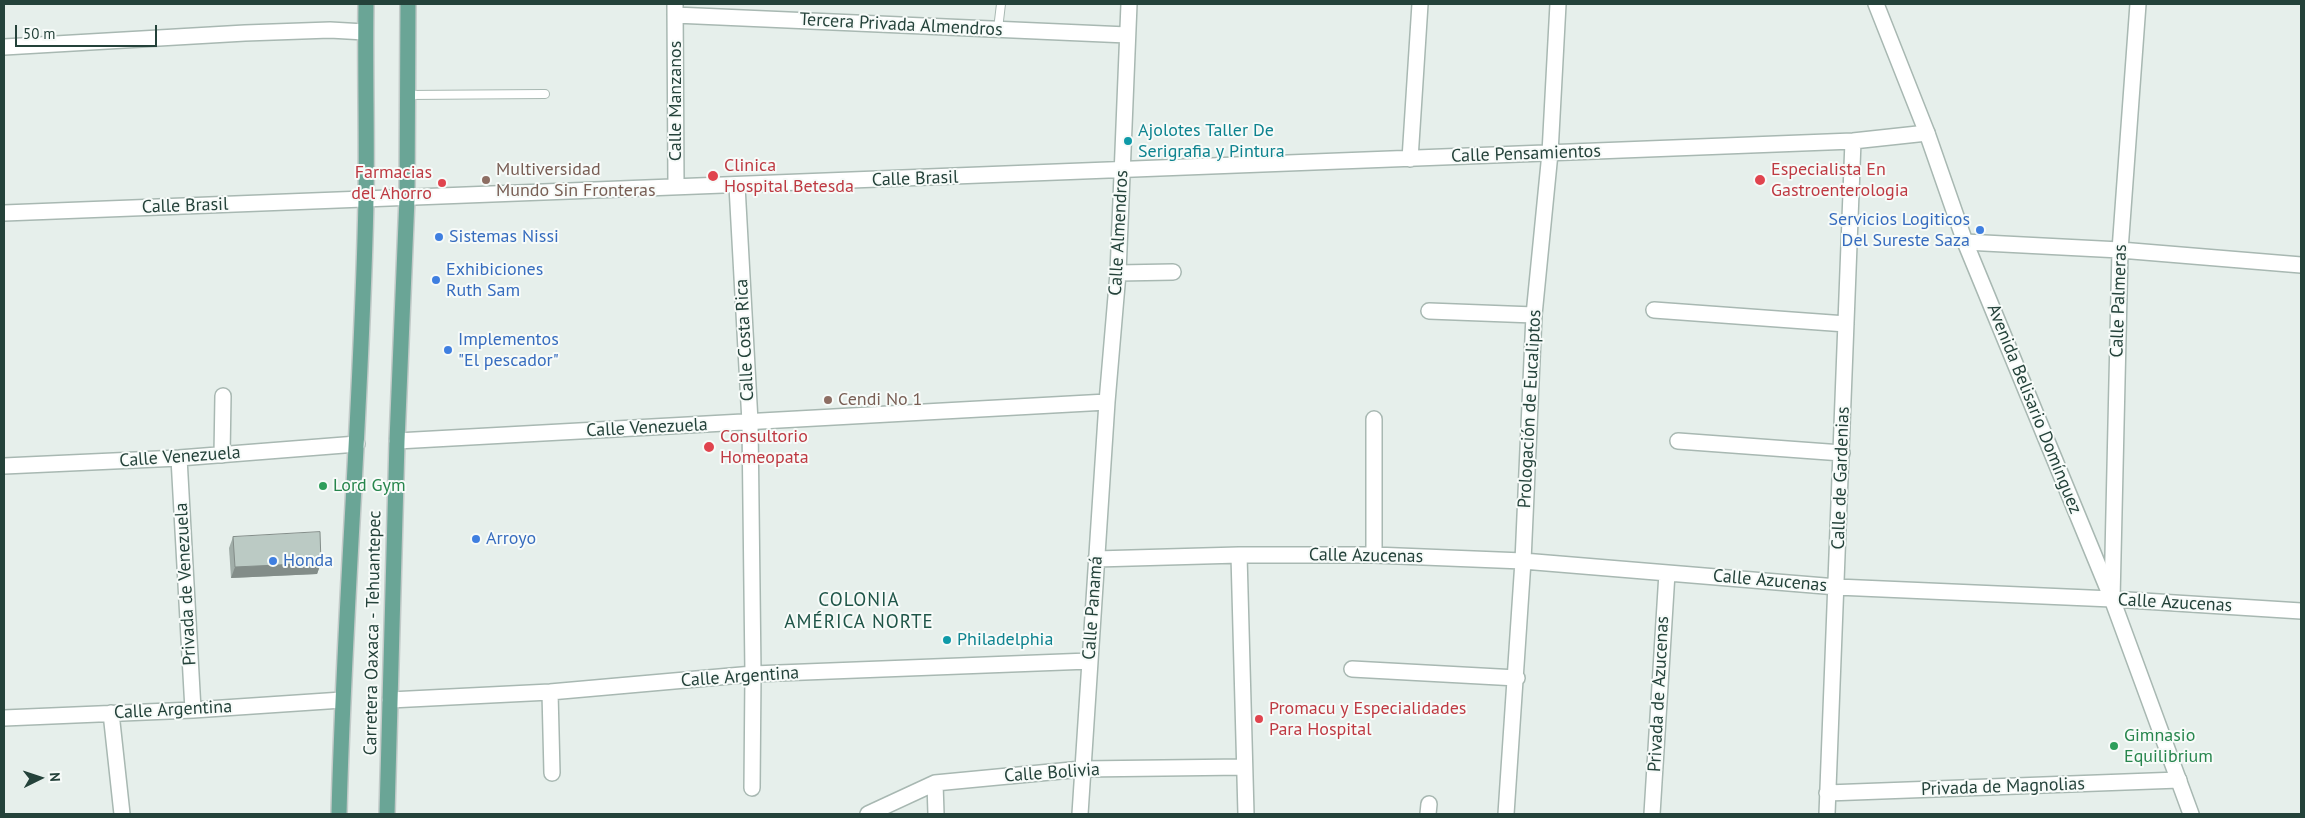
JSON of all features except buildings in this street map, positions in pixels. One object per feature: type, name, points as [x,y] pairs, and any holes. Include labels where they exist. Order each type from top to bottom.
[{"type":"main road","name":"Carretera Oaxaca - Tehuantepec","points":[[340,814],[342,700],[357,444],[366,200],[366,4]]},
{"type":"main road","name":"Carretera Oaxaca - Tehuantepec","points":[[387,814],[397,441],[407,198],[408,4]]},
{"type":"street","name":"Calle Almendros","points":[[1107,402],[1118,273],[1129,4]]},
{"type":"street","points":[[1410,159],[1420,4]]},
{"type":"street","name":"Prologación de Eucaliptos","points":[[1506,814],[1517,678],[1534,315],[1550,153],[1558,4]]},
{"type":"street","name":"Avenida Belisario Domínguez","points":[[1876,4],[1928,133],[1965,242],[2112,599],[2191,814]]},
{"type":"street","name":"Calle Palmeras","points":[[2112,599],[2120,250],[2138,4]]},
{"type":"street","name":"Tercera Privada Almendros","points":[[675,9],[998,30],[1127,35]]},
{"type":"street","name":"Calle Manzanos","points":[[675,9],[676,186]]},
{"type":"street","points":[[4,47],[245,33],[330,30],[365,32]]},
{"type":"street","name":"Calle Pensamientos","points":[[1123,170],[1853,141],[1928,133]]},
{"type":"street","name":"Calle de Gardenias","points":[[1827,814],[1853,141]]},
{"type":"street","name":"Calle Brasil","points":[[4,213],[1123,170]]},
{"type":"street","name":"Calle Costa Rica","points":[[738,186],[750,422],[753,674],[752,788]]},
{"type":"street","points":[[1965,242],[2120,250],[2301,265]]},
{"type":"street","points":[[1118,273],[1173,272]]},
{"type":"street","points":[[1654,310],[1846,324]]},
{"type":"street","points":[[1430,311],[1534,315]]},
{"type":"street","points":[[222,454],[223,396]]},
{"type":"street","name":"Calle Venezuela","points":[[397,441],[1107,402]]},
{"type":"street","name":"Calle Panamá","points":[[1080,814],[1107,402]]},
{"type":"street","points":[[1374,419],[1374,554]]},
{"type":"street","points":[[1678,441],[1842,453]]},
{"type":"street","name":"Calle Venezuela","points":[[4,466],[179,458],[357,444]]},
{"type":"street","name":"Privada de Venezuela","points":[[179,458],[193,710]]},
{"type":"street","name":"Calle Azucenas","points":[[1096,559],[1374,554],[1523,561],[1837,586],[2112,599],[2301,611]]},
{"type":"street","points":[[1239,555],[1246,814]]},
{"type":"street","name":"Privada de Azucenas","points":[[1652,814],[1666,573]]},
{"type":"street","name":"Calle Argentina","points":[[390,700],[550,692],[753,674],[1089,661]]},
{"type":"street","points":[[1352,670],[1517,678]]},
{"type":"street","points":[[550,692],[552,773]]},
{"type":"street","name":"Calle Argentina","points":[[4,718],[193,710],[342,700]]},
{"type":"street","points":[[111,713],[122,814]]},
{"type":"street","name":"Calle Bolivia","points":[[868,814],[935,783],[1082,769],[1244,767]]},
{"type":"street","name":"Privada de Magnolias","points":[[1827,793],[2179,780]]},
{"type":"street","points":[[935,783],[936,814]]},
{"type":"lane","points":[[998,30],[1001,4]]},
{"type":"lane","points":[[407,95],[545,94]]},
{"type":"place","name":"Ajolotes Taller De Serigrafia y Pintura","points":[[1128,141]]},
{"type":"place","name":"Clinica Hospital Betesda","points":[[713,176]]},
{"type":"place","name":"Multiversidad Mundo Sin Fronteras","points":[[486,180]]},
{"type":"place","name":"Especialista En Gastroenterologia","points":[[1760,180]]},
{"type":"place","name":"Farmacias del Ahorro","points":[[442,183]]},
{"type":"place","name":"Servicios Logiticos Del Sureste Saza","points":[[1980,230]]},
{"type":"place","name":"Sistemas Nissi","points":[[439,237]]},
{"type":"place","name":"Exhibiciones Ruth Sam","points":[[436,280]]},
{"type":"place","name":"Implementos \"El pescador\"","points":[[448,350]]},
{"type":"place","name":"Cendi No 1","points":[[828,400]]},
{"type":"place","name":"Consultorio Homeopata","points":[[709,447]]},
{"type":"place","name":"Lord Gym","points":[[323,486]]},
{"type":"place","name":"Arroyo","points":[[476,539]]},
{"type":"place","name":"Honda","points":[[273,561]]},
{"type":"place","name":"Philadelphia","points":[[947,640]]},
{"type":"place","name":"Promacu y Especialidades Para Hospital","points":[[1259,719]]},
{"type":"place","name":"Gimnasio Equilibrium","points":[[2114,746]]},
{"type":"district","name":"COLONIA AMÉRICA NORTE","points":[[859,612]]}]
